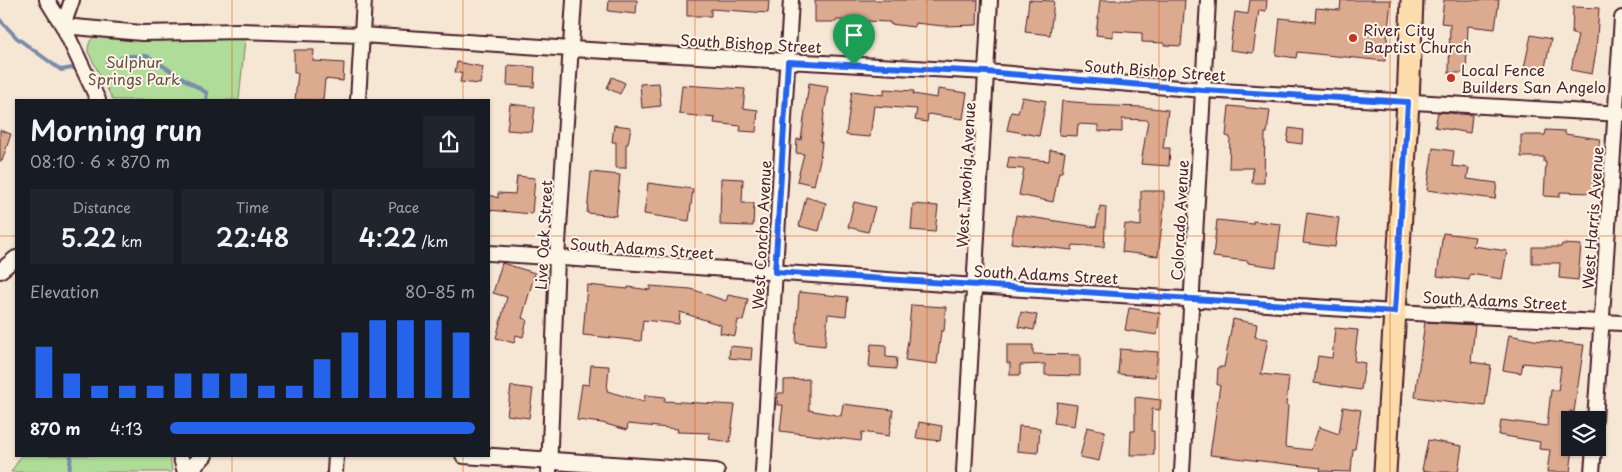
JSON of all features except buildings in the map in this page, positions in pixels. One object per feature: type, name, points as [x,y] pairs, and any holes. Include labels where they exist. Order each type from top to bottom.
[{"type":"main road","points":[[1385,472],[1408,102],[1412,0]]},
{"type":"street","points":[[47,0],[63,26],[98,99]]},
{"type":"street","points":[[63,26],[72,0]]},
{"type":"street","points":[[358,99],[364,0]]},
{"type":"street","name":"Live Oak Street","points":[[550,466],[556,258],[574,0]]},
{"type":"street","name":"West Concho Avenue","points":[[763,472],[791,0]]},
{"type":"street","name":"West Twohig Avenue","points":[[964,472],[990,0]]},
{"type":"street","name":"Colorado Avenue","points":[[1182,472],[1208,0]]},
{"type":"street","name":"West Harris Avenue","points":[[1596,411],[1619,114],[1622,18]]},
{"type":"street","name":"South Bishop Street","points":[[63,26],[142,33],[240,31],[362,35],[788,62],[986,72],[1203,90],[1619,114]]},
{"type":"street","name":"South Adams Street","points":[[490,253],[1395,312],[1622,323]]},
{"type":"street","points":[[0,271],[15,259]]},
{"type":"street","points":[[1592,472],[1593,456]]},
{"type":"street","points":[[181,457],[186,472],[202,457]]},
{"type":"street","points":[[335,472],[336,457]]},
{"type":"street","points":[[480,457],[550,466],[716,472]]},
{"type":"green space","name":"Sulphur Springs Park","points":[[108,33],[155,41],[245,39],[239,99],[112,99],[88,52],[89,43],[99,34]]},
{"type":"green space","points":[[21,457],[170,457],[172,472],[11,472]]},
{"type":"waterway","points":[[0,20],[17,38],[61,70],[72,68]]},
{"type":"waterway","points":[[107,63],[128,56],[147,56],[207,93],[206,99]]},
{"type":"waterway","points":[[69,472],[71,457]]},
{"type":"place","name":"River City Baptist Church","points":[[1353,38]]},
{"type":"place","name":"Local Fence Builders San Angelo","points":[[1451,78]]},
{"type":"route","points":[[788,62],[854,65],[986,72],[1203,90],[1408,102],[1395,312],[775,272],[788,62]]}]
